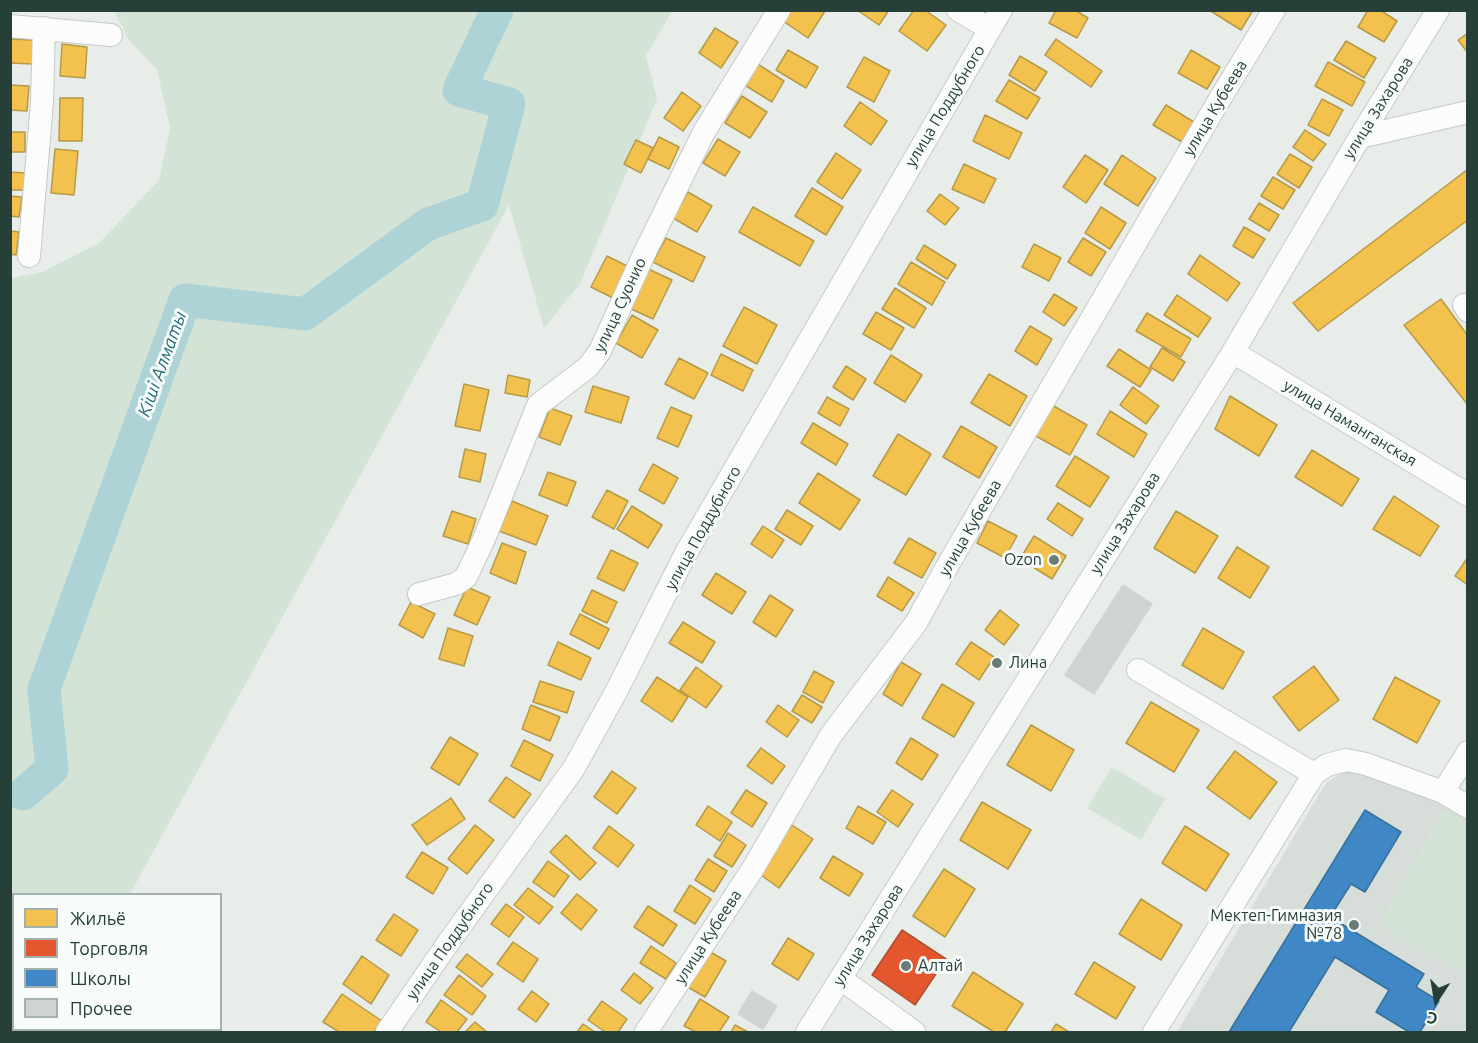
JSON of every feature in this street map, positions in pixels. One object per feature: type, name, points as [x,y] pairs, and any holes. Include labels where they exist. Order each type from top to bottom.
[{"type":"street","name":"улица Суонио","points":[[418,594],[456,584],[466,577],[484,539],[538,405],[588,367],[600,351],[645,252],[704,132],[779,10]]},
{"type":"street","points":[[958,10],[995,20]]},
{"type":"street","name":"улица Кубеева","points":[[646,1032],[752,870],[831,735],[916,623],[1274,10]]},
{"type":"street","name":"улица Захарова","points":[[807,1032],[1233,352],[1438,10]]},
{"type":"street","name":"улица Поддубного","points":[[387,1032],[574,768],[633,659],[686,553],[995,20]]},
{"type":"street","points":[[10,26],[111,35]]},
{"type":"street","points":[[29,256],[42,102],[44,28]]},
{"type":"street","points":[[1360,137],[1467,112]]},
{"type":"street","name":"улица Наманганская","points":[[1233,352],[1467,495]]},
{"type":"street","points":[[1138,670],[1314,774]]},
{"type":"street","points":[[1443,792],[1467,752]]},
{"type":"street","points":[[1154,1032],[1314,774],[1327,765],[1346,760],[1366,764],[1443,792],[1467,807]]},
{"type":"street","points":[[841,978],[914,1032]]},
{"type":"shaded area","name":"Мектеп-Гимназия №78","points":[[1343,772],[1364,772],[1437,800],[1467,818],[1467,1032],[1177,1032],[1326,783]]},
{"type":"green space","points":[[115,11],[672,11],[646,56],[657,99],[580,284],[544,328],[509,205],[131,893],[12,893],[12,1031],[55,1031],[11,1032],[11,278],[42,272],[99,243],[159,180],[170,128],[157,70],[128,39]]},
{"type":"green space","points":[[1112,767],[1165,799],[1141,840],[1087,808]]},
{"type":"green space","points":[[1444,809],[1467,823],[1467,975],[1379,924]]},
{"type":"building: Жильё","points":[[785,10],[825,11],[808,38],[780,19]]},
{"type":"building: Жильё","points":[[857,10],[889,10],[879,25]]},
{"type":"building: Жильё","points":[[914,10],[925,10],[946,25],[927,51],[899,31]]},
{"type":"building: Жильё","points":[[1056,10],[1075,10],[1088,18],[1077,38],[1049,23]]},
{"type":"building: Жильё","points":[[1209,10],[1253,10],[1241,30]]},
{"type":"building: Жильё","points":[[1368,10],[1380,10],[1397,21],[1384,42],[1358,27]]},
{"type":"building: Жильё","points":[[715,28],[738,42],[721,68],[699,53]]},
{"type":"building: Жильё","points":[[1468,33],[1468,53],[1458,40]]},
{"type":"building: Жильё","points":[[10,39],[33,40],[32,64],[10,63]]},
{"type":"building: Жильё","points":[[1056,39],[1102,71],[1091,87],[1045,55]]},
{"type":"building: Жильё","points":[[1346,41],[1376,58],[1364,78],[1334,60]]},
{"type":"building: Жильё","points":[[62,44],[87,47],[85,78],[60,76]]},
{"type":"building: Жильё","points":[[788,50],[818,67],[806,88],[776,70]]},
{"type":"building: Жильё","points":[[1191,50],[1220,67],[1207,89],[1178,73]]},
{"type":"building: Жильё","points":[[1020,56],[1047,72],[1035,91],[1009,75]]},
{"type":"building: Жильё","points":[[864,57],[890,71],[874,102],[847,87]]},
{"type":"building: Жильё","points":[[1328,62],[1365,82],[1352,106],[1315,86]]},
{"type":"building: Жильё","points":[[756,63],[784,81],[772,102],[743,84]]},
{"type":"building: Жильё","points":[[1009,80],[1040,98],[1027,119],[996,101]]},
{"type":"building: Жильё","points":[[10,85],[29,86],[27,111],[10,110]]},
{"type":"building: Жильё","points":[[682,92],[701,106],[683,131],[664,118]]},
{"type":"building: Жильё","points":[[742,96],[767,112],[750,138],[725,123]]},
{"type":"building: Жильё","points":[[60,98],[83,98],[82,141],[59,141]]},
{"type":"building: Жильё","points":[[1322,99],[1343,110],[1329,136],[1308,125]]},
{"type":"building: Жильё","points":[[860,102],[887,121],[871,145],[844,126]]},
{"type":"building: Жильё","points":[[1166,105],[1194,122],[1182,142],[1153,125]]},
{"type":"building: Жильё","points":[[985,115],[1022,133],[1009,159],[973,141]]},
{"type":"building: Жильё","points":[[1305,130],[1326,144],[1313,161],[1293,147]]},
{"type":"building: Жильё","points":[[10,132],[25,132],[25,152],[10,152]]},
{"type":"building: Жильё","points":[[659,137],[679,147],[669,169],[648,159]]},
{"type":"building: Жильё","points":[[718,139],[740,152],[725,176],[703,163]]},
{"type":"building: Жильё","points":[[636,140],[653,148],[641,173],[624,164]]},
{"type":"building: Жильё","points":[[55,149],[78,151],[74,195],[51,193]]},
{"type":"building: Жильё","points":[[836,153],[861,170],[842,199],[817,182]]},
{"type":"building: Жильё","points":[[1290,154],[1312,167],[1299,188],[1277,174]]},
{"type":"building: Жильё","points":[[1085,155],[1108,170],[1086,203],[1063,187]]},
{"type":"building: Жильё","points":[[1122,155],[1156,178],[1138,206],[1104,184]]},
{"type":"building: Жильё","points":[[964,164],[996,179],[984,203],[952,189]]},
{"type":"building: Жильё","points":[[1468,169],[1468,220],[1318,331],[1293,303]]},
{"type":"building: Жильё","points":[[10,172],[25,173],[24,190],[10,190]]},
{"type":"building: Жильё","points":[[1273,177],[1295,190],[1283,209],[1261,196]]},
{"type":"building: Жильё","points":[[812,188],[843,207],[826,235],[795,216]]},
{"type":"building: Жильё","points":[[688,192],[712,206],[697,232],[673,218]]},
{"type":"building: Жильё","points":[[940,194],[959,208],[945,225],[927,211]]},
{"type":"building: Жильё","points":[[10,196],[22,197],[19,217],[10,216]]},
{"type":"building: Жильё","points":[[1259,203],[1279,215],[1269,231],[1249,219]]},
{"type":"building: Жильё","points":[[753,207],[814,241],[800,266],[739,232]]},
{"type":"building: Жильё","points":[[1101,207],[1126,223],[1110,249],[1085,233]]},
{"type":"building: Жильё","points":[[1244,227],[1265,239],[1253,258],[1233,246]]},
{"type":"building: Жильё","points":[[10,231],[19,232],[16,255],[10,254]]},
{"type":"building: Жильё","points":[[666,238],[705,257],[693,282],[653,262]]},
{"type":"building: Жильё","points":[[1083,238],[1106,252],[1091,276],[1068,262]]},
{"type":"building: Жильё","points":[[1034,244],[1061,258],[1049,281],[1022,267]]},
{"type":"building: Жильё","points":[[924,245],[956,265],[947,279],[916,259]]},
{"type":"building: Жильё","points":[[1200,255],[1240,283],[1227,301],[1188,274]]},
{"type":"building: Жильё","points":[[607,256],[629,267],[613,298],[591,287]]},
{"type":"building: Жильё","points":[[911,262],[945,282],[932,305],[898,284]]},
{"type":"building: Жильё","points":[[646,268],[672,280],[653,319],[627,307]]},
{"type":"building: Жильё","points":[[895,288],[926,308],[914,328],[882,309]]},
{"type":"building: Жильё","points":[[1054,294],[1077,308],[1064,326],[1043,312]]},
{"type":"building: Жильё","points":[[1177,295],[1211,318],[1198,337],[1164,315]]},
{"type":"building: Жильё","points":[[1441,299],[1468,336],[1468,405],[1404,325]]},
{"type":"building: Жильё","points":[[744,307],[777,325],[757,364],[723,346]]},
{"type":"building: Жильё","points":[[876,312],[904,328],[891,350],[863,334]]},
{"type":"building: Жильё","points":[[1147,313],[1191,339],[1181,357],[1136,331]]},
{"type":"building: Жильё","points":[[632,315],[658,330],[642,358],[616,343]]},
{"type":"building: Жильё","points":[[1030,326],[1052,339],[1037,365],[1015,351]]},
{"type":"building: Жильё","points":[[1162,348],[1185,362],[1173,381],[1150,367]]},
{"type":"building: Жильё","points":[[1119,349],[1151,370],[1140,387],[1107,366]]},
{"type":"building: Жильё","points":[[721,354],[753,370],[743,391],[711,375]]},
{"type":"building: Жильё","points":[[891,355],[922,375],[905,402],[874,383]]},
{"type":"building: Жильё","points":[[679,358],[708,373],[694,399],[665,384]]},
{"type":"building: Жильё","points":[[846,366],[866,379],[853,400],[833,387]]},
{"type":"building: Жильё","points":[[989,374],[1027,396],[1010,426],[971,403]]},
{"type":"building: Жильё","points":[[508,375],[530,380],[527,397],[505,393]]},
{"type":"building: Жильё","points":[[464,384],[489,390],[480,431],[455,426]]},
{"type":"building: Жильё","points":[[593,386],[629,397],[621,423],[585,412]]},
{"type":"building: Жильё","points":[[1133,387],[1159,406],[1146,424],[1120,405]]},
{"type":"building: Жильё","points":[[1230,396],[1277,425],[1259,456],[1215,429]]},
{"type":"building: Жильё","points":[[827,397],[849,409],[840,426],[818,413]]},
{"type":"building: Жильё","points":[[1052,405],[1087,425],[1070,455],[1034,435]]},
{"type":"building: Жильё","points":[[671,407],[692,416],[678,447],[657,438]]},
{"type":"building: Жильё","points":[[550,408],[572,416],[560,445],[539,437]]},
{"type":"building: Жильё","points":[[1110,411],[1147,434],[1134,457],[1097,434]]},
{"type":"building: Жильё","points":[[813,423],[848,444],[836,465],[801,443]]},
{"type":"building: Жильё","points":[[961,426],[997,447],[979,478],[943,457]]},
{"type":"building: Жильё","points":[[898,434],[931,454],[906,495],[873,476]]},
{"type":"building: Жильё","points":[[465,449],[486,454],[480,482],[459,477]]},
{"type":"building: Жильё","points":[[1312,450],[1359,479],[1342,506],[1295,477]]},
{"type":"building: Жильё","points":[[1075,456],[1109,477],[1090,507],[1056,486]]},
{"type":"building: Жильё","points":[[653,464],[678,478],[664,504],[639,490]]},
{"type":"building: Жильё","points":[[548,472],[576,482],[567,506],[539,495]]},
{"type":"building: Жильё","points":[[818,473],[860,500],[840,530],[799,503]]},
{"type":"building: Жильё","points":[[607,490],[628,501],[614,529],[592,517]]},
{"type":"building: Жильё","points":[[1394,496],[1439,526],[1420,556],[1373,529]]},
{"type":"building: Жильё","points":[[512,501],[548,516],[536,545],[499,531]]},
{"type":"building: Жильё","points":[[1058,503],[1083,519],[1072,536],[1047,519]]},
{"type":"building: Жильё","points":[[632,506],[662,525],[648,548],[617,529]]},
{"type":"building: Жильё","points":[[787,510],[813,526],[801,545],[775,529]]},
{"type":"building: Жильё","points":[[452,511],[476,519],[468,544],[443,536]]},
{"type":"building: Жильё","points":[[1176,511],[1218,536],[1195,573],[1154,548]]},
{"type":"building: Жильё","points":[[988,521],[1017,536],[1005,558],[977,543]]},
{"type":"building: Жильё","points":[[763,526],[784,540],[772,558],[751,544]]},
{"type":"building: Жильё","points":[[1034,536],[1066,556],[1052,579],[1020,559]]},
{"type":"building: Жильё","points":[[909,538],[936,553],[922,578],[894,563]]},
{"type":"building: Жильё","points":[[502,543],[526,552],[516,584],[490,573]]},
{"type":"building: Жильё","points":[[1237,547],[1269,567],[1250,598],[1218,578]]},
{"type":"building: Жильё","points":[[611,550],[638,563],[624,591],[597,578]]},
{"type":"building: Жильё","points":[[1468,557],[1468,585],[1455,576]]},
{"type":"building: Жильё","points":[[716,573],[746,592],[732,614],[702,595]]},
{"type":"building: Жильё","points":[[888,577],[914,593],[902,611],[877,596]]},
{"type":"building: Жильё","points":[[467,587],[490,597],[477,625],[454,615]]},
{"type":"building: Жильё","points":[[592,590],[617,602],[607,623],[582,611]]},
{"type":"building: Жильё","points":[[770,595],[793,610],[776,637],[753,622]]},
{"type":"building: Жильё","points":[[411,602],[435,614],[423,638],[399,625]]},
{"type":"building: Жильё","points":[[1000,610],[1019,625],[1004,645],[985,630]]},
{"type":"building: Жильё","points":[[580,614],[609,629],[599,649],[570,634]]},
{"type":"building: Жильё","points":[[683,622],[715,642],[702,663],[669,643]]},
{"type":"building: Жильё","points":[[448,628],[473,636],[464,666],[439,659]]},
{"type":"building: Жильё","points":[[1203,628],[1244,652],[1223,689],[1182,665]]},
{"type":"building: Жильё","points":[[558,642],[591,658],[581,680],[548,665]]},
{"type":"building: Жильё","points":[[971,642],[994,657],[979,680],[956,664]]},
{"type":"building: Жильё","points":[[901,662],[921,674],[902,706],[883,694]]},
{"type":"building: Жильё","points":[[1314,666],[1339,700],[1299,731],[1273,697]]},
{"type":"building: Жильё","points":[[696,667],[722,686],[706,708],[680,690]]},
{"type":"building: Жильё","points":[[814,671],[834,682],[823,703],[803,692]]},
{"type":"building: Жильё","points":[[657,677],[688,697],[672,722],[641,701]]},
{"type":"building: Жильё","points":[[1395,677],[1440,701],[1417,743],[1373,719]]},
{"type":"building: Жильё","points":[[540,681],[574,692],[567,713],[533,702]]},
{"type":"building: Жильё","points":[[942,684],[974,703],[954,737],[922,718]]},
{"type":"building: Жильё","points":[[802,695],[822,707],[812,723],[792,711]]},
{"type":"building: Жильё","points":[[1151,702],[1199,730],[1174,772],[1126,743]]},
{"type":"building: Жильё","points":[[531,705],[560,717],[550,741],[522,729]]},
{"type":"building: Жильё","points":[[778,705],[799,720],[787,737],[766,722]]},
{"type":"building: Жильё","points":[[1031,725],[1074,750],[1051,791],[1007,765]]},
{"type":"building: Жильё","points":[[450,737],[478,754],[459,785],[431,768]]},
{"type":"building: Жильё","points":[[911,738],[938,755],[922,780],[896,763]]},
{"type":"building: Жильё","points":[[524,740],[553,755],[540,781],[511,766]]},
{"type":"building: Жильё","points":[[761,748],[785,766],[772,784],[747,766]]},
{"type":"building: Жильё","points":[[1235,751],[1277,782],[1250,819],[1207,788]]},
{"type":"building: Жильё","points":[[612,771],[636,788],[617,814],[594,797]]},
{"type":"building: Жильё","points":[[506,777],[531,794],[514,818],[489,801]]},
{"type":"building: Жильё","points":[[746,790],[767,803],[752,827],[731,813]]},
{"type":"building: Жильё","points":[[892,790],[913,804],[898,827],[877,812]]},
{"type":"building: Жильё","points":[[451,798],[465,819],[427,845],[412,825]]},
{"type":"building: Жильё","points":[[982,802],[1031,830],[1008,869],[960,840]]},
{"type":"building: Жильё","points":[[708,806],[732,822],[720,841],[696,825]]},
{"type":"building: Жильё","points":[[858,806],[886,822],[873,844],[846,828]]},
{"type":"building: Жильё","points":[[475,825],[494,840],[467,874],[448,859]]},
{"type":"building: Жильё","points":[[792,825],[813,839],[779,888],[758,873]]},
{"type":"building: Жильё","points":[[609,826],[634,845],[618,867],[593,848]]},
{"type":"building: Жильё","points":[[1185,826],[1229,854],[1206,891],[1162,863]]},
{"type":"building: Жильё","points":[[728,833],[746,845],[732,867],[714,856]]},
{"type":"building: Жильё","points":[[566,835],[596,863],[580,880],[550,852]]},
{"type":"building: Жильё","points":[[422,852],[448,868],[433,894],[406,877]]},
{"type":"building: Жильё","points":[[833,856],[863,874],[849,896],[820,878]]},
{"type":"building: Жильё","points":[[708,859],[727,871],[714,892],[695,880]]},
{"type":"building: Жильё","points":[[548,861],[569,876],[554,897],[533,882]]},
{"type":"building: Жильё","points":[[944,869],[975,889],[945,937],[913,916]]},
{"type":"building: Жильё","points":[[690,885],[711,899],[695,924],[674,911]]},
{"type":"building: Жильё","points":[[528,888],[553,907],[539,924],[514,905]]},
{"type":"building: Жильё","points":[[577,894],[597,910],[581,930],[561,913]]},
{"type":"building: Жильё","points":[[1141,899],[1182,925],[1161,960],[1119,934]]},
{"type":"building: Жильё","points":[[506,904],[524,917],[509,937],[491,924]]},
{"type":"building: Жильё","points":[[648,906],[677,925],[663,946],[634,927]]},
{"type":"building: Жильё","points":[[394,914],[418,930],[401,956],[376,940]]},
{"type":"building: Жильё","points":[[788,938],[814,954],[798,980],[772,964]]},
{"type":"building: Жильё","points":[[513,942],[538,959],[523,982],[497,964]]},
{"type":"building: Жильё","points":[[651,946],[676,963],[666,979],[640,963]]},
{"type":"building: Жильё","points":[[707,950],[726,961],[705,997],[686,986]]},
{"type":"building: Жильё","points":[[467,954],[493,974],[482,987],[456,967]]},
{"type":"building: Жильё","points":[[362,956],[389,975],[371,1004],[343,984]]},
{"type":"building: Жильё","points":[[1094,962],[1135,987],[1116,1019],[1075,994]]},
{"type":"building: Жильё","points":[[973,972],[1023,1004],[1005,1032],[994,1032],[952,1006]]},
{"type":"building: Жильё","points":[[634,973],[653,988],[640,1004],[621,990]]},
{"type":"building: Жильё","points":[[459,975],[486,996],[472,1015],[444,995]]},
{"type":"building: Жильё","points":[[532,991],[549,1004],[536,1022],[518,1009]]},
{"type":"building: Жильё","points":[[342,994],[382,1021],[374,1032],[339,1032],[323,1022]]},
{"type":"building: Жильё","points":[[700,999],[729,1017],[719,1032],[696,1032],[684,1026]]},
{"type":"building: Жильё","points":[[441,1000],[467,1019],[457,1032],[441,1032],[426,1022]]},
{"type":"building: Жильё","points":[[602,1001],[627,1019],[618,1032],[605,1032],[588,1020]]},
{"type":"building: Жильё","points":[[475,1022],[487,1032],[465,1032]]},
{"type":"building: Жильё","points":[[583,1024],[595,1032],[577,1032]]},
{"type":"building: Жильё","points":[[1056,1024],[1069,1032],[1051,1032]]},
{"type":"building: Жильё","points":[[735,1025],[748,1032],[731,1032]]},
{"type":"building: Торговля","points":[[902,930],[946,959],[915,1005],[872,975]]},
{"type":"building: Школы","points":[[1365,810],[1401,832],[1365,892],[1351,884],[1330,917],[1424,974],[1416,987],[1439,1001],[1420,1032],[1409,1032],[1376,1012],[1389,990],[1335,957],[1289,1032],[1229,1032]]},
{"type":"building: Прочее","points":[[1123,585],[1152,604],[1094,694],[1065,675]]},
{"type":"building: Прочее","points":[[752,991],[777,1006],[763,1029],[738,1014]]},
{"type":"waterway","name":"Кіші Алматы","points":[[23,794],[52,769],[44,689],[185,300],[305,314],[428,224],[482,205],[509,104],[459,90],[497,10]]},
{"type":"place","name":"Ozon","points":[[1054,560]]},
{"type":"place","name":"Лина","points":[[997,663]]},
{"type":"place","name":"Мектеп-Гимназия №78","points":[[1354,925]]},
{"type":"place","name":"Алтай","points":[[906,966]]}]
